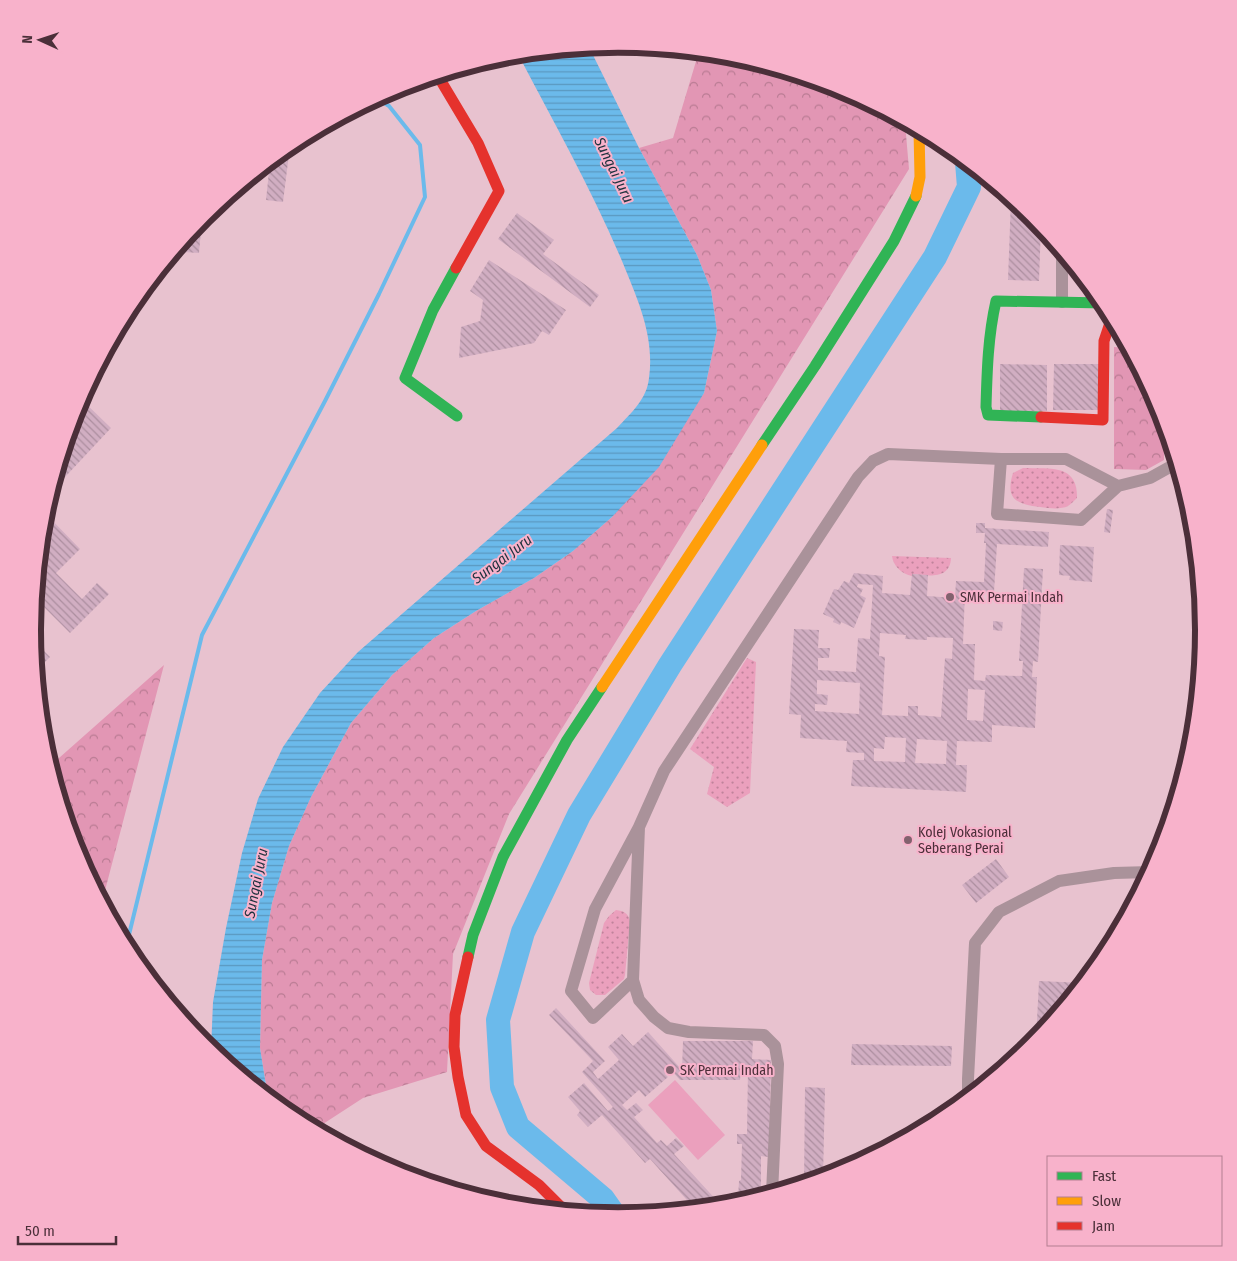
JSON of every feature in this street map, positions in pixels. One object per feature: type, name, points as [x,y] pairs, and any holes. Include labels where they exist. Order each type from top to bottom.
[{"type":"street","points":[[441,81],[478,144],[499,192],[433,310],[405,378],[457,416]]},
{"type":"street","points":[[558,1205],[538,1185],[486,1146],[466,1115],[454,1047],[459,992],[474,935],[503,857],[567,740],[815,366],[894,241],[916,199],[920,177],[919,139]]},
{"type":"street","points":[[1062,262],[1062,302]]},
{"type":"street","points":[[1092,302],[996,301],[989,337],[986,407],[988,415],[1103,420],[1104,341],[1109,327]]},
{"type":"street","points":[[633,980],[594,1018],[571,991],[596,909],[664,771],[858,477],[872,461],[888,454],[1001,459],[1066,459],[1118,486]]},
{"type":"street","points":[[1001,459],[997,514],[1081,520],[1118,486],[1150,478],[1171,465]]},
{"type":"street","points":[[638,827],[633,980],[639,1000],[654,1017],[668,1028],[689,1032],[764,1035],[775,1046],[778,1064],[772,1187]]},
{"type":"street","points":[[968,1089],[975,943],[999,912],[1059,881],[1114,873],[1142,872]]},
{"type":"shaded area","points":[[1023,468],[1052,469],[1067,473],[1073,479],[1077,498],[1068,506],[1058,508],[1032,506],[1019,502],[1014,499],[1010,489],[1013,473]]},
{"type":"shaded area","points":[[892,556],[951,558],[950,565],[942,573],[936,575],[912,574],[912,576],[899,569],[894,563]]},
{"type":"shaded area","points":[[747,658],[756,662],[750,793],[727,807],[707,794],[714,767],[690,749]]},
{"type":"shaded area","points":[[616,910],[625,913],[630,921],[625,975],[624,979],[605,995],[596,995],[590,990],[589,983],[604,923]]},
{"type":"shaded area","points":[[675,1080],[725,1135],[698,1160],[648,1105]]},
{"type":"green space","points":[[697,58],[731,64],[804,84],[874,113],[906,130],[909,169],[509,814],[453,954],[447,1072],[363,1098],[323,1126],[266,1087],[260,1048],[262,960],[272,903],[289,846],[311,797],[351,723],[392,675],[434,638],[476,611],[534,578],[573,551],[612,517],[704,393],[717,331],[711,290],[697,255],[639,148],[673,138]]},
{"type":"green space","points":[[1114,347],[1121,347],[1152,410],[1164,442],[1164,460],[1146,470],[1114,469]]},
{"type":"green space","points":[[164,665],[105,892],[85,851],[72,816],[56,760]]},
{"type":"water","name":"Sungai Juru","points":[[592,54],[639,148],[697,255],[711,290],[717,331],[704,393],[659,467],[612,517],[573,551],[534,578],[476,611],[434,638],[392,675],[351,723],[311,797],[289,846],[272,903],[262,960],[260,1048],[266,1087],[211,1040],[213,1002],[242,853],[258,799],[283,747],[320,693],[358,652],[617,428],[638,405],[648,386],[649,347],[643,318],[622,261],[572,157],[522,61]]},
{"type":"building","points":[[289,158],[283,202],[266,200],[269,172]]},
{"type":"building","points":[[1011,207],[1041,237],[1039,281],[1008,280]]},
{"type":"building","points":[[517,213],[554,240],[543,254],[599,295],[590,307],[498,239]]},
{"type":"building","points":[[201,232],[199,253],[183,252]]},
{"type":"building","points":[[489,260],[566,310],[549,335],[542,331],[534,343],[459,358],[461,327],[480,321],[483,300],[470,291]]},
{"type":"building","points":[[1000,364],[1047,365],[1047,411],[1000,411]]},
{"type":"building","points":[[1054,364],[1101,364],[1100,410],[1053,410]]},
{"type":"building","points":[[87,405],[111,428],[61,481]]},
{"type":"building","points":[[1107,509],[1113,510],[1110,533],[1104,532]]},
{"type":"building","points":[[52,520],[80,549],[56,573],[82,599],[97,583],[109,594],[70,633],[42,605],[46,555]]},
{"type":"building","points":[[976,523],[985,523],[985,528],[1049,532],[1048,547],[997,544],[994,592],[965,591],[963,644],[975,644],[974,680],[985,681],[986,675],[1022,676],[1023,661],[1019,661],[1024,568],[1043,569],[1038,662],[1033,661],[1032,677],[1037,677],[1035,728],[992,725],[992,742],[957,741],[956,765],[967,765],[966,792],[851,786],[853,760],[864,760],[864,753],[846,752],[847,741],[800,738],[801,715],[789,714],[794,629],[819,630],[818,648],[830,648],[829,658],[818,658],[818,670],[856,672],[858,638],[870,639],[873,585],[858,584],[857,587],[863,589],[860,595],[866,598],[854,628],[841,622],[840,625],[833,622],[834,619],[823,614],[834,589],[838,590],[844,581],[849,583],[854,573],[883,576],[882,593],[910,595],[912,574],[928,575],[927,596],[955,598],[956,581],[984,582],[985,533],[976,533]],"holes":[[[880,633],[906,635],[905,639],[927,640],[927,637],[953,638],[952,659],[945,658],[941,717],[918,715],[918,706],[908,706],[908,716],[882,715],[885,657],[879,656]],[[817,680],[860,683],[859,714],[815,711],[815,704],[827,705],[828,695],[817,694]],[[968,689],[985,690],[983,721],[967,720]],[[885,737],[906,738],[905,762],[874,761],[874,748],[884,749]],[[917,739],[947,741],[946,764],[915,763]]]},
{"type":"building","points":[[1060,545],[1094,547],[1092,582],[1069,580],[1070,576],[1059,575]]},
{"type":"building","points":[[993,621],[1003,622],[1002,631],[993,630]]},
{"type":"building","points":[[41,648],[50,657],[42,665]]},
{"type":"building","points":[[996,859],[1009,877],[976,903],[962,885]]},
{"type":"building","points":[[1039,981],[1075,983],[1052,1011],[1037,1028]]},
{"type":"building","points":[[556,1008],[605,1061],[593,1072],[598,1079],[619,1060],[608,1047],[622,1034],[633,1046],[648,1032],[682,1070],[683,1041],[753,1041],[752,1059],[771,1060],[769,1157],[761,1156],[761,1190],[738,1195],[739,1181],[741,1180],[742,1144],[737,1144],[737,1134],[747,1134],[748,1069],[741,1068],[740,1080],[680,1080],[670,1069],[665,1074],[668,1077],[645,1097],[639,1090],[622,1105],[627,1110],[636,1103],[643,1110],[634,1117],[657,1143],[661,1140],[667,1146],[676,1138],[684,1146],[674,1154],[716,1199],[690,1203],[650,1159],[645,1163],[602,1115],[588,1127],[577,1115],[580,1111],[568,1097],[584,1083],[608,1111],[613,1107],[582,1072],[593,1061],[549,1015]]},
{"type":"building","points":[[852,1044],[952,1046],[951,1066],[851,1065]]},
{"type":"building","points":[[805,1087],[825,1088],[823,1170],[804,1177]]},
{"type":"waterway","points":[[129,935],[202,635],[325,401],[425,197],[420,145],[385,103]]},
{"type":"waterway","points":[[609,1208],[603,1199],[518,1127],[502,1087],[498,1020],[523,932],[579,815],[670,665],[935,257],[969,187],[968,171]]},
{"type":"traffic: fast","points":[[762,445],[815,366],[894,241],[916,196]]},
{"type":"traffic: fast","points":[[456,268],[433,310],[405,378],[457,416]]},
{"type":"traffic: fast","points":[[1041,417],[988,415],[986,407],[988,354],[996,301],[1093,303]]},
{"type":"traffic: fast","points":[[468,957],[473,935],[503,857],[567,740],[602,687]]},
{"type":"traffic: slow","points":[[916,196],[920,177],[919,139]]},
{"type":"traffic: slow","points":[[602,687],[762,445]]},
{"type":"traffic: jam","points":[[441,81],[478,143],[499,191],[456,268]]},
{"type":"traffic: jam","points":[[1041,417],[1103,420],[1104,341],[1109,327]]},
{"type":"traffic: jam","points":[[468,957],[455,1015],[454,1047],[466,1115],[486,1146],[539,1185],[559,1205]]},
{"type":"place","name":"SMK Permai Indah","points":[[950,597]]},
{"type":"place","name":"Kolej Vokasional Seberang Perai","points":[[908,840]]},
{"type":"place","name":"SK Permai Indah","points":[[670,1070]]}]
